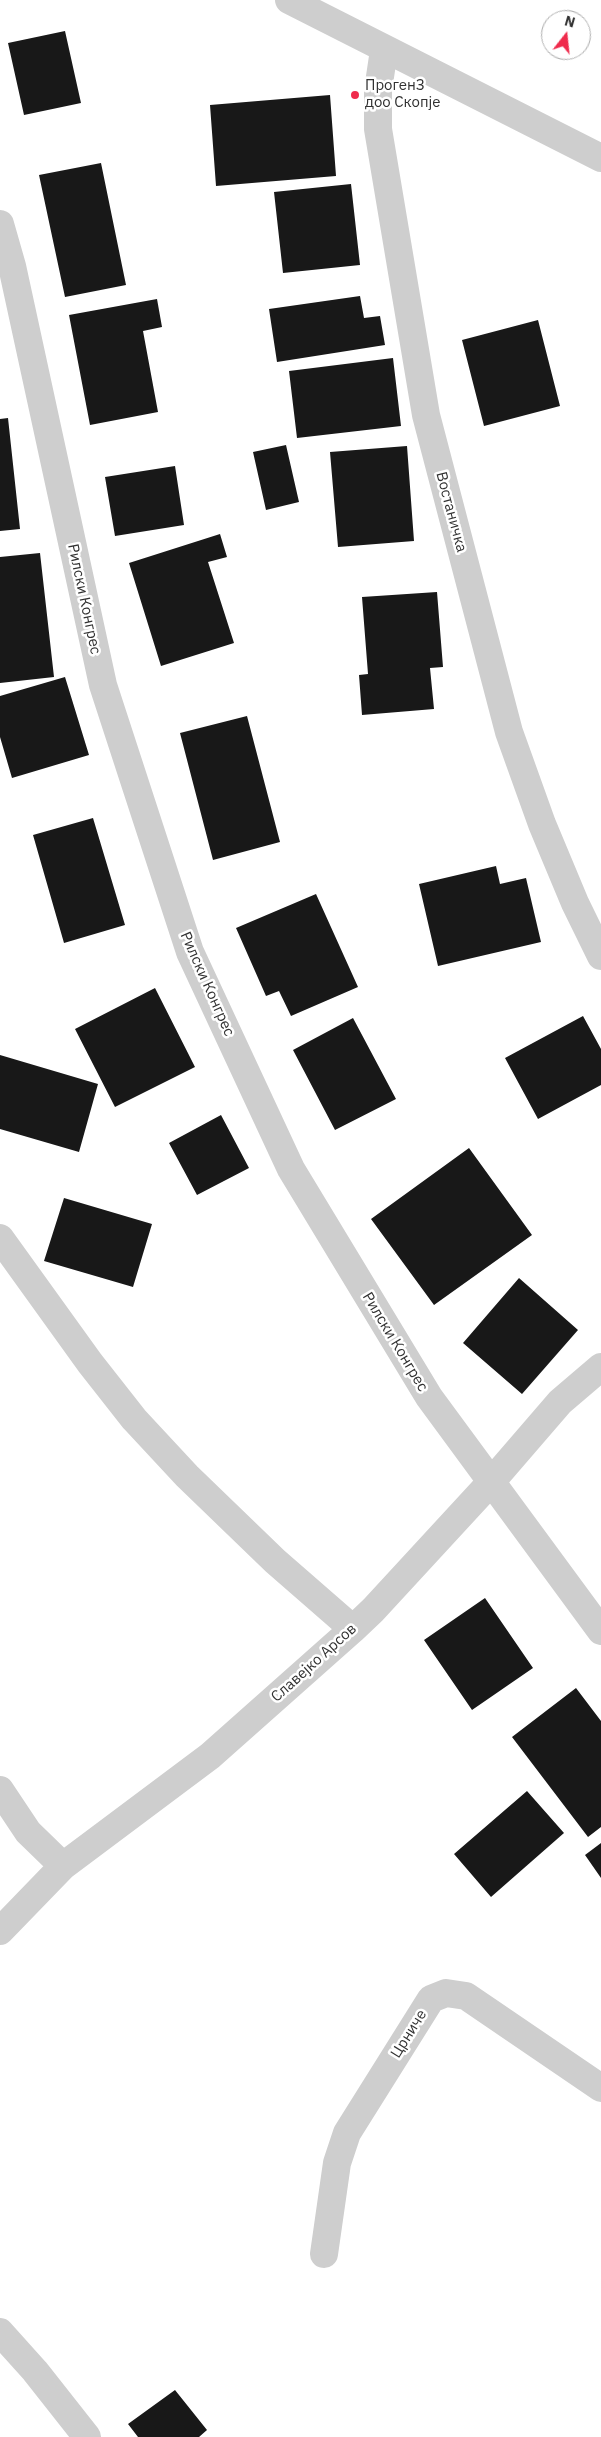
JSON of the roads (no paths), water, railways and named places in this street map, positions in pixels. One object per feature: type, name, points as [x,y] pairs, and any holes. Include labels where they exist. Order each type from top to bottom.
[{"type":"street","points":[[288,0],[601,158]]},
{"type":"street","name":"Востаничка","points":[[384,50],[378,90],[378,129],[426,415],[509,732],[545,833],[574,903],[601,956]]},
{"type":"street","name":"Рилски Конгрес","points":[[0,224],[12,266],[103,684],[190,952],[292,1169],[429,1397],[601,1630]]},
{"type":"street","points":[[0,1238],[84,1356],[134,1419],[187,1476],[275,1561],[353,1630]]},
{"type":"street","name":"Славејко Арсов","points":[[0,1931],[63,1866],[210,1756],[353,1630],[491,1482],[560,1402],[601,1367]]},
{"type":"street","points":[[0,1790],[28,1832],[63,1866]]},
{"type":"street","name":"Црниче","points":[[324,2254],[337,2163],[347,2134],[431,1999],[446,1993],[466,1996],[601,2088]]},
{"type":"street","points":[[0,2332],[35,2370],[86,2437]]},
{"type":"place","name":"ПрогенЗ доо Скопје","points":[[355,95]]}]
